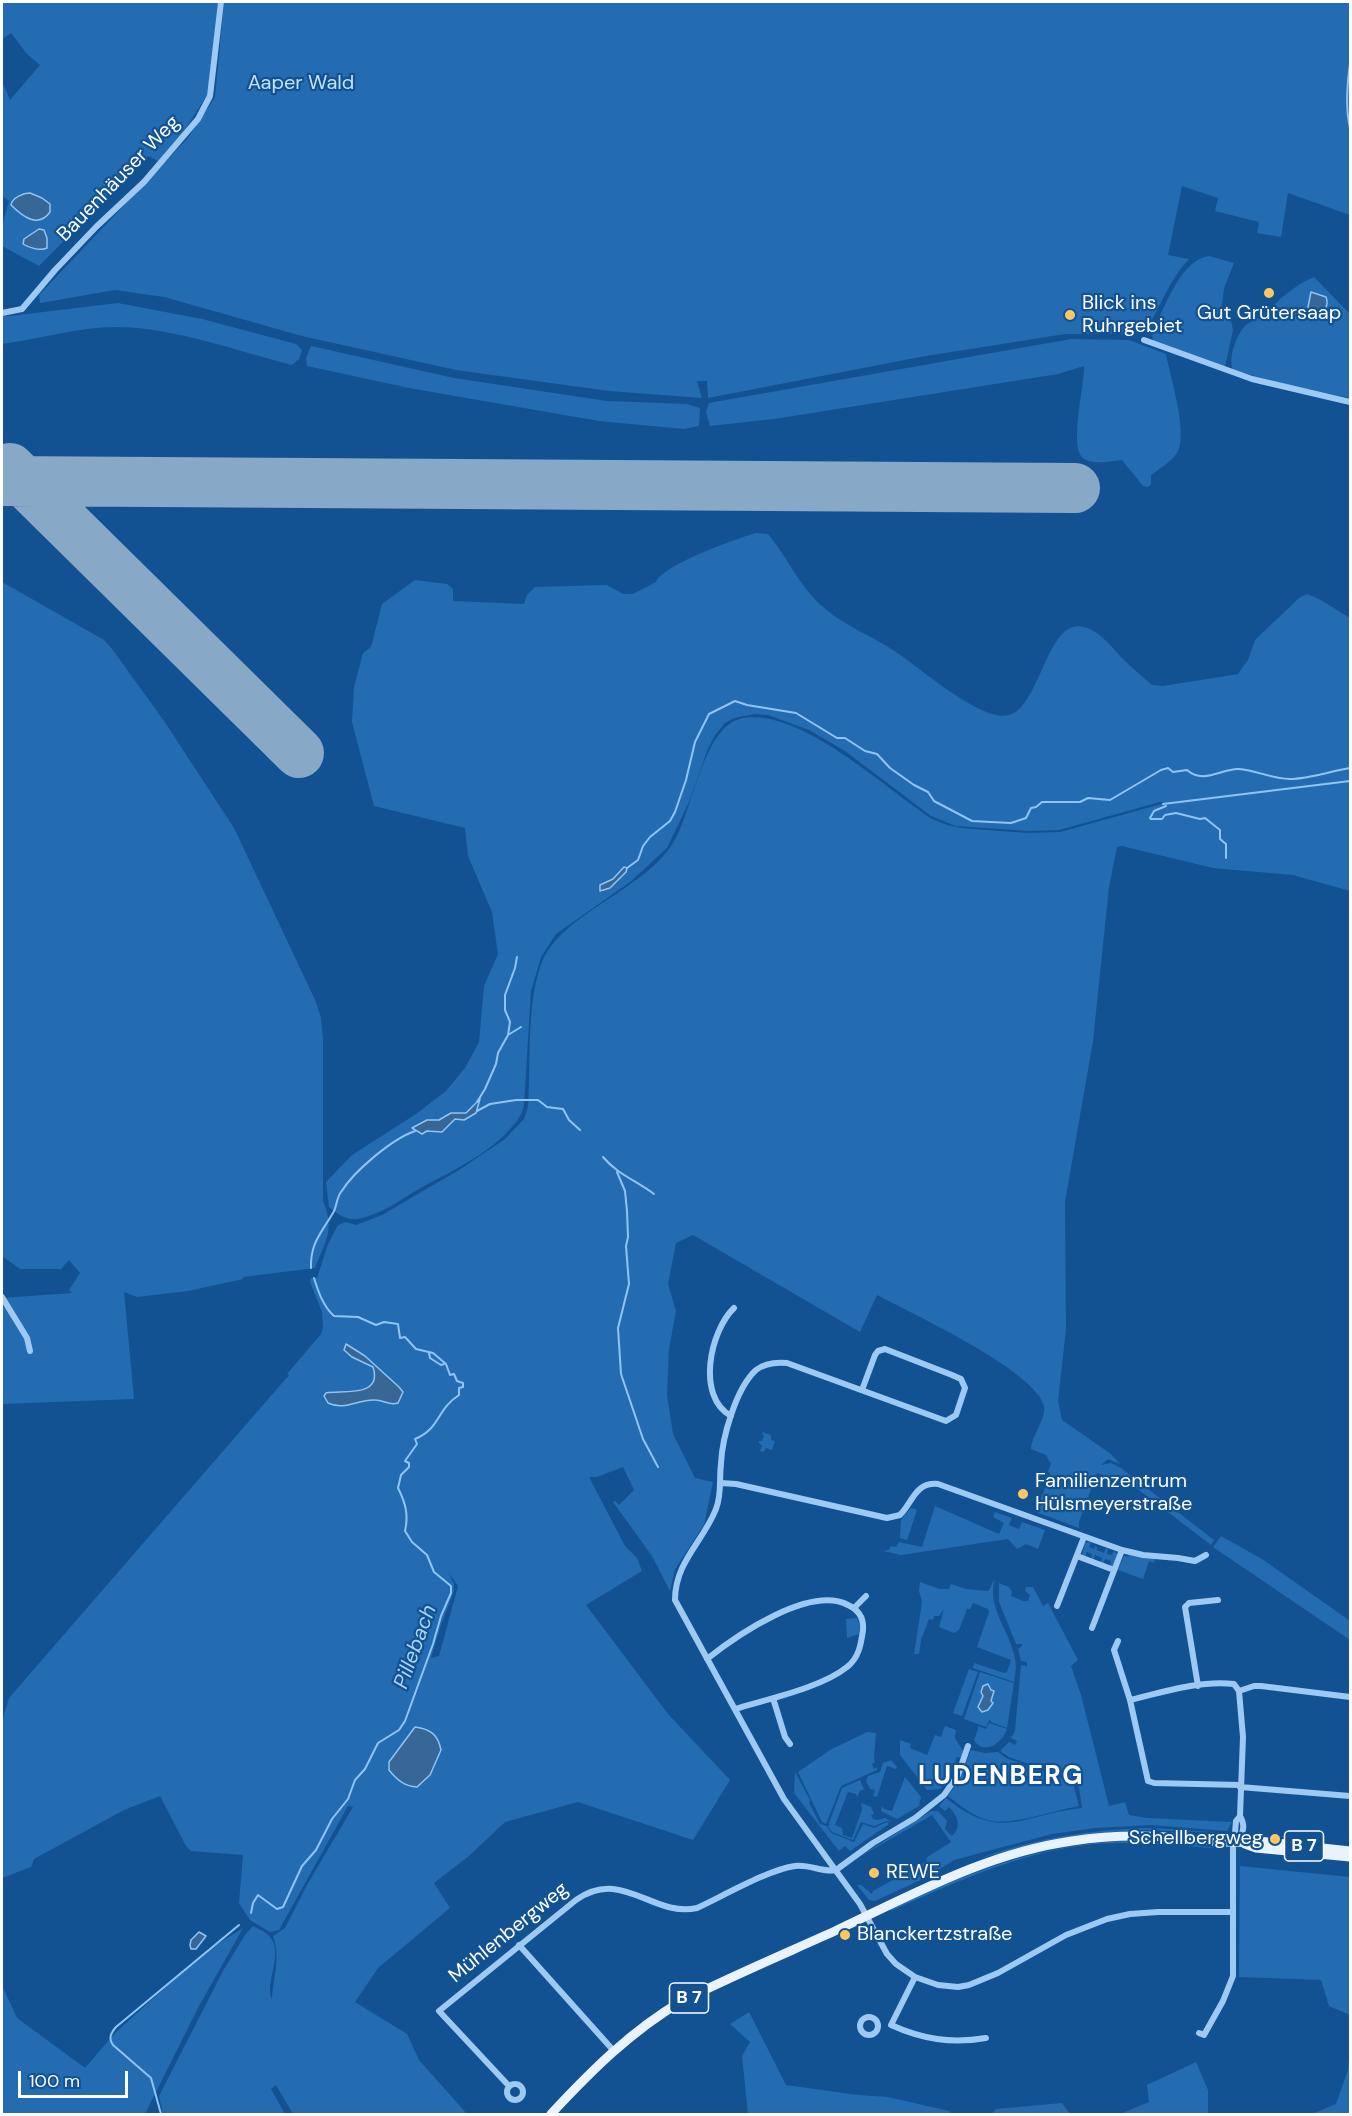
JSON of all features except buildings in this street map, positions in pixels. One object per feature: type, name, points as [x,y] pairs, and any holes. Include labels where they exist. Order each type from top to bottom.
[{"type":"main road","name":"B 7","points":[[551,2115],[613,2050],[648,2022],[682,2001],[867,1915],[975,1867],[1011,1854],[1047,1845],[1093,1838],[1132,1836],[1258,1841],[1350,1851]]},
{"type":"main road","name":"B 7","points":[[1239,1842],[1256,1848],[1350,1857]]},
{"type":"street","name":"Bauenhäuser Weg","points":[[2,313],[22,309],[96,227],[144,182],[198,119],[210,96],[220,2]]},
{"type":"street","points":[[1144,340],[1252,379],[1350,402]]},
{"type":"street","points":[[2,1297],[27,1338],[30,1351]]},
{"type":"street","points":[[731,1416],[716,1403],[710,1385],[709,1366],[725,1319],[734,1308]]},
{"type":"street","points":[[862,1390],[875,1355],[878,1351],[885,1349],[961,1379],[965,1388],[956,1415],[946,1421],[787,1363],[771,1364],[758,1369],[742,1392],[731,1416],[723,1447],[718,1504],[709,1526],[678,1574],[675,1600],[784,1799],[867,1915],[887,1954],[896,1964],[915,1977],[938,1985],[958,1987],[998,1973],[1066,1935],[1107,1919],[1158,1912],[1233,1912]]},
{"type":"street","points":[[721,1483],[736,1484],[887,1518],[900,1515],[915,1492],[921,1487],[938,1484],[1122,1550],[1195,1561],[1206,1555]]},
{"type":"street","points":[[1058,1606],[1084,1536]]},
{"type":"street","points":[[1092,1628],[1122,1550]]},
{"type":"street","points":[[1077,1556],[1114,1570]]},
{"type":"street","points":[[854,1608],[866,1596]]},
{"type":"street","points":[[707,1659],[751,1627],[778,1613],[827,1600],[845,1603],[859,1612],[863,1624],[860,1649],[850,1665],[814,1684],[735,1709]]},
{"type":"street","points":[[1198,1686],[1185,1607],[1189,1603],[1218,1600]]},
{"type":"street","points":[[1118,1641],[1114,1650],[1130,1700],[1148,1781],[1240,1786],[1350,1796]]},
{"type":"street","points":[[1130,1700],[1198,1686],[1234,1684],[1239,1691],[1243,1737],[1240,1816],[1244,1834],[1239,1842],[1233,1912],[1232,1983],[1204,2035],[1199,2033]]},
{"type":"street","points":[[1239,1691],[1261,1686],[1350,1697]]},
{"type":"street","points":[[773,1698],[785,1737],[790,1744]]},
{"type":"street","points":[[836,1870],[873,1843],[915,1818],[944,1795],[958,1775],[968,1746]]},
{"type":"street","name":"Mühlenbergweg","points":[[509,2086],[439,2012],[585,1893],[617,1888],[674,1909],[689,1910],[782,1869],[806,1865],[831,1871],[836,1870]]},
{"type":"street","points":[[519,1945],[613,2050]]},
{"type":"street","points":[[891,2025],[915,1977]]},
{"type":"street","points":[[878,2026],[891,2025],[912,2034],[940,2040],[960,2042],[986,2038]]},
{"type":"green space","points":[[2,2],[218,2],[209,92],[184,131],[158,161],[148,156],[39,266],[2,246],[2,226],[9,201],[2,196],[2,81],[10,100],[40,65],[27,54],[11,33],[2,39]]},
{"type":"green space","name":"Aaper Wald","points":[[224,2],[1350,2],[1350,215],[1288,193],[1281,237],[1257,233],[1259,222],[1215,211],[1218,198],[1182,186],[1168,255],[1189,259],[1170,285],[1145,332],[1065,334],[920,357],[708,398],[707,381],[697,381],[702,398],[609,391],[456,370],[302,336],[164,297],[115,290],[40,303],[39,295],[188,138],[215,97]]},
{"type":"green space","points":[[1209,256],[1234,263],[1224,288],[1221,313],[1230,315],[1233,330],[1225,367],[1153,341],[1152,332],[1174,287],[1190,266],[1199,259]]},
{"type":"green space","points":[[1314,277],[1350,314],[1350,398],[1233,370],[1234,347],[1245,326],[1261,316],[1292,289]]},
{"type":"green space","points":[[118,303],[202,319],[296,344],[302,350],[299,359],[292,365],[182,335],[116,327],[73,331],[2,344],[2,315],[10,316]]},
{"type":"green space","points":[[1071,339],[1129,340],[1166,354],[1178,405],[1180,444],[1177,453],[1151,475],[1151,484],[1148,487],[1143,486],[1122,460],[1093,462],[1084,459],[1079,453],[1077,430],[1084,366],[1058,374],[774,419],[710,426],[706,412],[709,403]]},
{"type":"green space","points":[[311,346],[454,378],[607,401],[687,404],[700,408],[699,426],[684,429],[599,421],[409,388],[307,366],[306,358]]},
{"type":"green space","points":[[756,533],[768,534],[807,590],[831,614],[896,652],[967,703],[997,715],[1009,715],[1020,708],[1029,695],[1053,646],[1063,634],[1074,627],[1092,630],[1108,642],[1152,685],[1163,686],[1238,674],[1248,660],[1255,640],[1299,598],[1307,594],[1350,618],[1350,891],[1293,875],[1213,868],[1122,846],[1117,847],[1109,887],[1093,1041],[1065,1202],[1066,1329],[1058,1401],[1062,1420],[1111,1454],[1120,1464],[1108,1459],[1101,1465],[1111,1463],[1121,1468],[1214,1540],[1211,1545],[1135,1487],[1097,1473],[1079,1522],[1079,1528],[1036,1512],[1050,1474],[1048,1471],[1051,1464],[1046,1455],[1031,1449],[1043,1416],[1044,1406],[1036,1392],[1019,1376],[970,1344],[877,1295],[860,1332],[693,1235],[676,1243],[668,1284],[676,1311],[669,1349],[667,1395],[673,1434],[695,1478],[713,1482],[704,1525],[675,1569],[670,1591],[652,1556],[613,1502],[619,1505],[634,1490],[623,1467],[597,1477],[589,1477],[625,1546],[637,1558],[642,1571],[586,1605],[668,1714],[730,1780],[693,1840],[578,1802],[505,1822],[469,1856],[434,1883],[450,1908],[378,1968],[355,2002],[407,2034],[419,2060],[467,2114],[293,2114],[276,2085],[271,2089],[285,2114],[163,2114],[159,2096],[223,1971],[253,1926],[267,1934],[275,1950],[270,1985],[272,2000],[276,1960],[275,1944],[273,1936],[285,1928],[307,1885],[353,1807],[348,1806],[279,1930],[270,1932],[250,1920],[239,1903],[243,1855],[191,1851],[186,1846],[160,1796],[124,1810],[34,1859],[31,1867],[2,1878],[2,1721],[9,1698],[289,1375],[287,1374],[321,1334],[322,1312],[310,1282],[311,1278],[317,1278],[328,1244],[338,1225],[346,1222],[356,1225],[382,1215],[459,1170],[505,1139],[524,1119],[528,1107],[533,995],[542,962],[552,945],[584,916],[641,876],[672,845],[679,831],[708,753],[718,736],[729,724],[743,718],[766,718],[791,725],[842,754],[932,819],[961,828],[1028,833],[1060,832],[1165,803],[1160,802],[1059,830],[1028,831],[956,826],[931,816],[845,751],[809,730],[768,715],[755,714],[734,718],[725,723],[715,735],[707,751],[689,802],[667,848],[630,882],[556,934],[541,957],[531,991],[524,1105],[515,1124],[478,1156],[389,1207],[358,1219],[346,1218],[339,1214],[329,1207],[326,1182],[352,1155],[416,1114],[446,1091],[465,1068],[479,1042],[484,986],[498,954],[492,912],[468,856],[465,828],[374,806],[352,722],[354,687],[363,653],[371,647],[382,604],[415,580],[447,584],[453,589],[453,601],[524,604],[527,595],[535,587],[607,585],[623,594],[633,594],[656,582],[662,575],[686,560]],"holes":[[[624,867],[625,873],[601,892],[601,885],[613,879]],[[480,1101],[476,1113],[461,1120],[455,1119],[442,1132],[427,1131],[421,1134],[422,1122],[429,1120],[435,1122],[451,1113],[466,1112]],[[448,1572],[458,1586],[439,1656],[431,1658],[454,1591],[454,1584]],[[415,1727],[427,1729],[389,1762]]]},
{"type":"green space","points":[[2,582],[104,640],[112,649],[164,721],[234,828],[316,1002],[321,1018],[323,1201],[329,1227],[326,1242],[315,1268],[243,1277],[243,1279],[188,1291],[137,1297],[124,1292],[134,1399],[2,1404],[2,1298],[72,1293],[69,1290],[80,1273],[69,1260],[61,1269],[20,1269],[2,1256]]},
{"type":"green space","points":[[763,1432],[771,1435],[771,1440],[775,1441],[772,1450],[766,1448],[764,1452],[760,1451],[762,1446],[759,1441],[762,1441]]},
{"type":"green space","points":[[935,1506],[999,1534],[1004,1523],[993,1517],[995,1512],[1012,1518],[1009,1525],[1019,1529],[1022,1522],[1045,1530],[1038,1549],[1026,1544],[1017,1549],[1008,1539],[901,1555],[883,1551],[889,1550],[891,1546],[896,1547],[899,1542],[922,1547]]},
{"type":"green space","points":[[911,1508],[917,1510],[907,1540],[900,1538],[901,1520]]},
{"type":"green space","points":[[1221,1536],[1262,1559],[1350,1621],[1350,1640],[1213,1547]]},
{"type":"green space","points":[[1085,1543],[1091,1543],[1089,1547],[1094,1549],[1096,1545],[1097,1550],[1104,1553],[1106,1548],[1108,1549],[1107,1554],[1112,1555],[1114,1551],[1118,1555],[1114,1566],[1110,1566],[1111,1561],[1105,1559],[1103,1564],[1102,1558],[1095,1555],[1093,1560],[1091,1559],[1092,1554],[1087,1552],[1085,1557],[1082,1555]]},
{"type":"green space","points":[[1128,1554],[1155,1559],[1154,1563],[1149,1561],[1143,1579],[1118,1570],[1124,1556],[1129,1557]]},
{"type":"green space","points":[[995,1578],[993,1589],[996,1609],[1015,1659],[1014,1682],[973,1668],[974,1663],[1004,1673],[1007,1672],[1011,1660],[977,1647],[989,1612],[988,1609],[973,1603],[970,1609],[967,1609],[959,1630],[954,1633],[939,1627],[944,1609],[939,1616],[934,1616],[933,1620],[929,1619],[921,1640],[919,1654],[914,1654],[922,1602],[919,1591],[920,1582],[939,1589],[949,1589],[951,1584],[966,1589],[987,1591]]},
{"type":"green space","points":[[999,1583],[1009,1587],[1012,1592],[1011,1596],[1023,1601],[1028,1601],[1030,1595],[1025,1591],[1026,1587],[1033,1587],[1043,1606],[1048,1603],[1078,1660],[1071,1666],[1081,1695],[1109,1806],[1125,1802],[1129,1815],[1147,1818],[1232,1822],[1227,1831],[1151,1825],[1095,1828],[1052,1834],[954,1860],[927,1877],[875,1901],[869,1900],[857,1885],[861,1885],[872,1894],[873,1891],[927,1861],[926,1858],[951,1842],[932,1815],[856,1859],[931,1811],[938,1811],[947,1821],[945,1829],[952,1836],[957,1829],[957,1818],[949,1807],[945,1811],[939,1806],[946,1798],[965,1812],[998,1823],[1082,1808],[1079,1788],[1071,1779],[1009,1757],[1000,1751],[1009,1742],[1015,1745],[1017,1741],[1011,1738],[1015,1731],[1021,1665],[1027,1666],[1027,1662],[1021,1661],[1018,1649],[1022,1644],[1016,1644],[999,1602]]},
{"type":"green space","points":[[857,1618],[860,1626],[859,1634],[847,1638],[846,1619]]},
{"type":"green space","points":[[969,1669],[978,1672],[962,1716],[953,1713]]},
{"type":"green space","points":[[980,1672],[1014,1683],[1007,1728],[991,1722],[990,1719],[986,1727],[964,1719]]},
{"type":"green space","points":[[989,1723],[1007,1729],[1002,1739],[993,1746],[983,1747],[974,1740],[978,1726],[986,1729]]},
{"type":"green space","points":[[945,1726],[956,1730],[955,1738],[963,1751],[961,1758],[957,1757],[940,1789],[927,1790],[900,1755],[900,1740],[911,1744],[910,1748],[927,1755],[935,1735],[941,1737]]},
{"type":"green space","points":[[867,1732],[876,1733],[875,1762],[872,1764],[874,1769],[877,1767],[877,1770],[841,1786],[826,1824],[822,1822],[798,1772],[830,1750]]},
{"type":"green space","points":[[971,1750],[985,1753],[998,1752],[1006,1758],[1071,1782],[1079,1806],[1001,1822],[974,1814],[948,1796],[959,1780]]},
{"type":"green space","points":[[891,1760],[897,1767],[896,1769],[887,1766],[877,1797],[873,1796],[875,1790],[870,1789],[866,1781],[868,1776],[880,1772],[883,1763]]},
{"type":"green space","points":[[795,1772],[820,1824],[827,1826],[831,1833],[854,1842],[863,1824],[874,1828],[887,1822],[889,1824],[850,1851],[845,1846],[839,1851],[794,1793]]},
{"type":"green space","points":[[905,1777],[921,1797],[919,1806],[897,1819],[881,1811],[882,1806],[892,1811]]},
{"type":"green space","points":[[860,1780],[864,1789],[857,1797],[856,1794],[848,1792],[835,1825],[842,1828],[843,1835],[852,1838],[862,1810],[861,1803],[871,1807],[874,1814],[871,1815],[873,1819],[885,1818],[892,1822],[887,1821],[874,1826],[861,1822],[853,1840],[832,1832],[828,1826],[842,1788]]},
{"type":"green space","points":[[1153,1828],[1225,1833],[1143,1830],[1111,1832],[1044,1841],[978,1859],[1021,1845],[1064,1836],[1108,1830]]},
{"type":"green space","points":[[1127,1841],[1188,1844],[1223,1849],[1127,1843],[1068,1848],[1041,1853],[990,1869],[891,1911],[890,1909],[1005,1862],[1034,1854],[1063,1848],[1094,1843]]},
{"type":"green space","points":[[1240,1866],[1350,1877],[1350,2015],[1329,2006],[1321,1980],[1239,1977]]},
{"type":"green space","points":[[243,1928],[199,2006],[145,2114],[2,2114],[2,1985],[17,2018],[85,2068],[114,2034],[202,1954]]},
{"type":"green space","points":[[749,2012],[786,2085],[888,2097],[949,2111],[951,2114],[748,2114],[742,2056],[750,2042],[730,2024]]},
{"type":"green space","points":[[1349,2057],[1350,2114],[1312,2114],[1336,2104],[1348,2070]]},
{"type":"green space","points":[[1196,2062],[1208,2090],[1208,2114],[1120,2114],[1149,2102],[1147,2085]]},
{"type":"green space","points":[[1062,2103],[1070,2114],[992,2114],[996,2109]]},
{"type":"shaded area","points":[[30,193],[50,204],[50,212],[40,220],[25,217],[11,205],[18,196]]},
{"type":"shaded area","points":[[39,229],[44,230],[47,248],[35,249],[23,244],[24,239]]},
{"type":"shaded area","points":[[1311,292],[1326,297],[1326,308],[1318,316],[1312,314],[1308,307]]},
{"type":"shaded area","points":[[624,867],[627,868],[626,872],[610,888],[600,891],[600,885],[613,879]]},
{"type":"shaded area","points":[[480,1099],[476,1113],[464,1120],[455,1119],[442,1132],[427,1131],[422,1134],[412,1128],[427,1120],[439,1120],[451,1113],[466,1113]]},
{"type":"shaded area","points":[[346,1344],[365,1356],[399,1387],[403,1392],[398,1403],[369,1400],[340,1406],[328,1403],[324,1396],[326,1393],[351,1392],[367,1388],[375,1377],[373,1367],[352,1357],[344,1350]]},
{"type":"shaded area","points":[[988,1684],[994,1691],[991,1701],[993,1703],[988,1710],[982,1712],[978,1707],[983,1696],[981,1692],[983,1686]]},
{"type":"shaded area","points":[[415,1727],[433,1734],[441,1750],[430,1775],[417,1787],[401,1782],[389,1770],[389,1762]]},
{"type":"shaded area","points":[[199,1932],[206,1936],[196,1949],[191,1949],[191,1940]]},
{"type":"waterway","points":[[1350,64],[1347,96],[1350,128]]},
{"type":"waterway","points":[[627,868],[638,860],[643,846],[650,837],[670,821],[675,812],[695,742],[709,714],[735,701],[796,713],[837,738],[845,738],[865,751],[877,754],[890,768],[928,792],[934,801],[972,821],[1011,823],[1026,818],[1031,808],[1042,802],[1080,802],[1088,798],[1110,800],[1168,768],[1173,772],[1187,770],[1200,776],[1239,769],[1290,779],[1350,768]]},
{"type":"waterway","points":[[1163,804],[1350,781]]},
{"type":"waterway","points":[[1166,806],[1154,811],[1150,818],[1162,819],[1165,815],[1176,813],[1200,819],[1205,818],[1220,830],[1220,839],[1226,844],[1226,858]]},
{"type":"waterway","name":"Pillebach","points":[[477,1102],[485,1089],[496,1064],[498,1053],[508,1035],[510,1022],[505,1010],[505,995],[517,957]]},
{"type":"waterway","points":[[508,1035],[521,1027]]},
{"type":"waterway","points":[[477,1111],[490,1104],[516,1100],[538,1100],[547,1107],[563,1109],[569,1120],[580,1130]]},
{"type":"waterway","name":"Pillebach","points":[[311,1268],[314,1245],[334,1211],[339,1195],[347,1184],[385,1148],[415,1131]]},
{"type":"waterway","points":[[603,1157],[621,1173],[654,1194]]},
{"type":"waterway","points":[[617,1172],[625,1191],[629,1284],[618,1328],[621,1374],[643,1439],[658,1467]]},
{"type":"waterway","name":"Pillebach","points":[[251,1913],[258,1895],[277,1909],[283,1907],[302,1866],[316,1850],[332,1819],[348,1799],[355,1780],[365,1769],[378,1743],[399,1730],[405,1721],[451,1593],[451,1586],[434,1572],[427,1555],[412,1542],[405,1531],[406,1508],[398,1488],[401,1475],[409,1467],[409,1463],[405,1461],[417,1444],[415,1439],[430,1430],[446,1407],[459,1395],[459,1388],[463,1387],[463,1383],[457,1381],[454,1374],[450,1375],[446,1364],[433,1353],[416,1349],[405,1337],[400,1338],[398,1324],[384,1322],[376,1325],[358,1317],[334,1316],[324,1303],[314,1278]]},
{"type":"waterway","name":"Pillebach","points":[[429,1353],[430,1358],[441,1365],[444,1364]]},
{"type":"waterway","name":"Pillebach","points":[[161,2114],[151,2078],[113,2045],[110,2038],[112,2033],[116,2027],[239,1925]]},
{"type":"runway","points":[[10,468],[299,753]]},
{"type":"runway","points":[[2,481],[1075,488]]},
{"type":"place","name":"Gut Grütersaap","points":[[1269,293]]},
{"type":"place","name":"Blick ins Ruhrgebiet","points":[[1070,315]]},
{"type":"place","name":"Familienzentrum Hülsmeyerstraße","points":[[1023,1494]]},
{"type":"place","name":"Schellbergweg","points":[[1275,1839]]},
{"type":"place","name":"REWE","points":[[874,1873]]},
{"type":"place","name":"Blanckertzstraße","points":[[845,1935]]},
{"type":"district","name":"LUDENBERG","points":[[1001,1777]]}]
